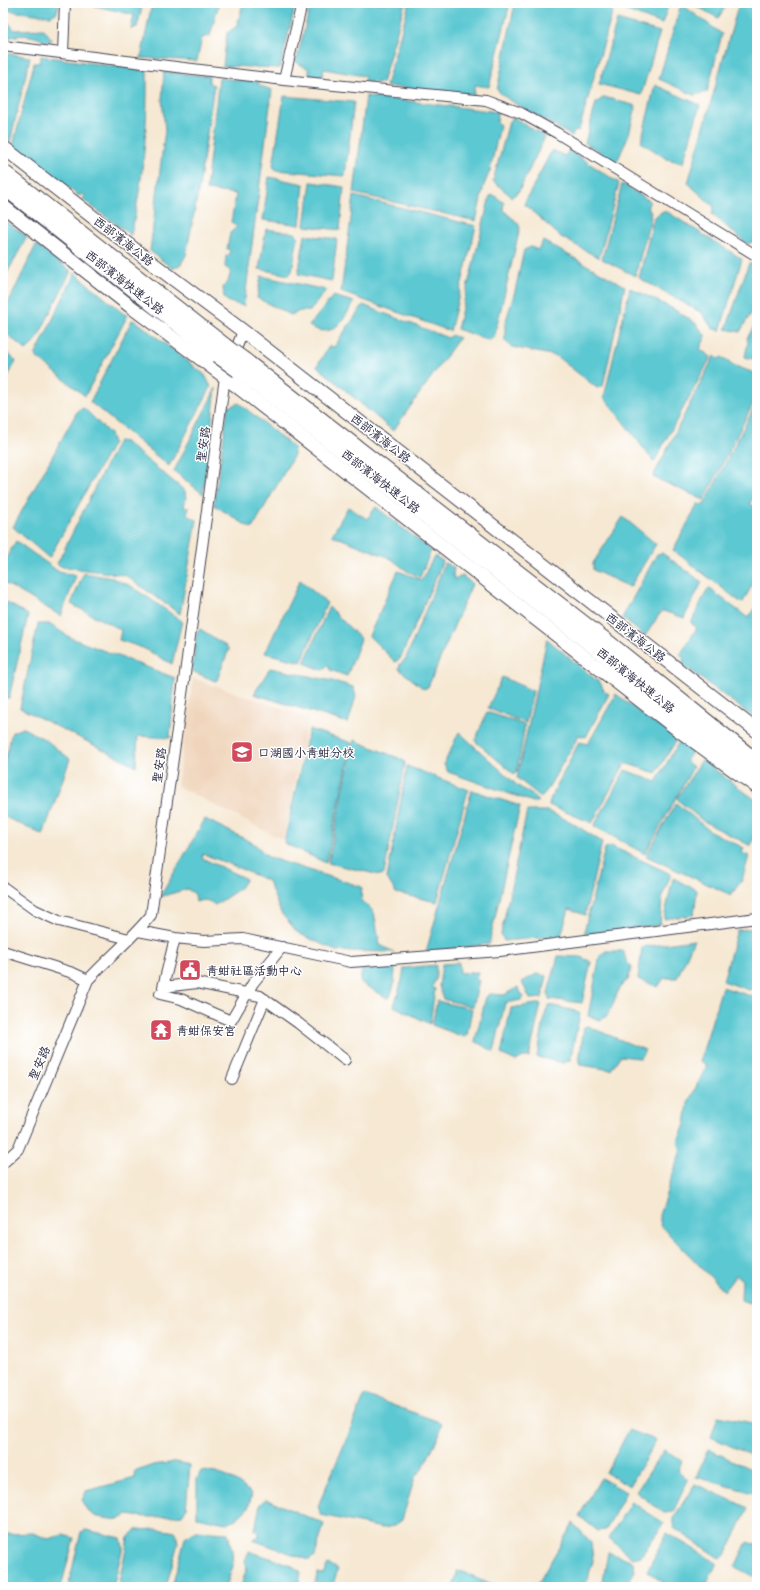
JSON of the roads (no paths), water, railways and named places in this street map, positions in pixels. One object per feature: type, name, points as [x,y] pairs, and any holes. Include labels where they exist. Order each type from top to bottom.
[{"type":"highway","name":"西部濱海快速公路","points":[[3,172],[221,351],[236,369],[757,762]]},
{"type":"highway","name":"西部濱海快速公路","points":[[3,186],[221,351]]},
{"type":"highway","name":"西部濱海快速公路","points":[[601,644],[757,777]]},
{"type":"main road","name":"西部濱海公路","points":[[3,147],[148,260],[243,331],[757,731]]},
{"type":"main road","points":[[3,206],[130,306],[236,369],[677,729],[757,787]]},
{"type":"street","points":[[63,53],[65,3]]},
{"type":"street","points":[[284,80],[302,3]]},
{"type":"street","points":[[3,46],[284,80],[486,100],[521,113],[557,132],[757,256]]},
{"type":"street","name":"聖安路","points":[[3,1163],[18,1149],[88,980],[105,961],[138,931],[150,915],[190,643],[243,331]]},
{"type":"street","points":[[3,887],[35,910],[59,921],[129,939]]},
{"type":"street","points":[[138,931],[175,938],[204,941],[243,939],[351,962],[500,951],[757,918]]},
{"type":"street","points":[[175,938],[163,987],[198,983],[260,996],[345,1060]]},
{"type":"street","points":[[160,994],[181,999],[231,1021],[246,992],[282,947]]},
{"type":"street","points":[[3,951],[73,973],[88,980]]},
{"type":"street","points":[[232,1078],[265,999]]},
{"type":"water","points":[[3,3],[59,3],[57,12],[51,16],[3,10]]},
{"type":"water","points":[[83,3],[143,3],[137,27],[131,29],[134,15]]},
{"type":"water","points":[[152,3],[219,3],[210,36],[202,38],[197,61],[141,58]]},
{"type":"water","points":[[243,3],[296,3],[280,68],[223,66],[227,33],[237,26]]},
{"type":"water","points":[[311,3],[405,3],[382,83],[365,82],[364,76],[324,69],[322,77],[309,75],[309,69],[296,62]]},
{"type":"water","points":[[409,3],[510,3],[489,87],[475,85],[474,95],[386,86]]},
{"type":"water","points":[[515,3],[615,3],[579,130],[574,132],[572,136],[509,100],[497,90]]},
{"type":"water","points":[[623,3],[669,3],[662,24],[622,9]]},
{"type":"water","points":[[691,3],[728,3],[718,18]]},
{"type":"water","points":[[739,3],[757,3],[757,232],[755,241],[747,244],[712,214],[714,207],[688,183]]},
{"type":"water","points":[[681,4],[722,34],[707,92],[694,95],[659,79]]},
{"type":"water","points":[[617,20],[660,32],[641,95],[599,84]]},
{"type":"water","points":[[3,22],[9,23],[14,30],[44,29],[52,40],[46,42],[36,37],[19,35],[3,40]]},
{"type":"water","points":[[3,53],[30,57],[10,142],[3,137]]},
{"type":"water","points":[[41,56],[147,71],[147,112],[142,174],[131,235],[82,199],[85,196],[82,194],[79,196],[13,146],[34,63],[39,63]]},
{"type":"water","points":[[164,72],[209,76],[209,83],[214,85],[199,188],[186,255],[181,264],[173,269],[150,251],[165,130],[162,99]]},
{"type":"water","points":[[219,78],[260,82],[258,85],[272,90],[244,306],[229,302],[224,298],[223,287],[228,282],[231,271],[225,267],[226,256],[229,255],[230,250],[227,249],[230,233],[237,227],[231,222],[236,194],[206,190]]},
{"type":"water","points":[[655,85],[700,105],[683,163],[667,159],[641,142]]},
{"type":"water","points":[[284,96],[354,102],[345,176],[276,170],[273,166]]},
{"type":"water","points":[[366,96],[498,112],[497,122],[500,125],[490,171],[484,185],[476,221],[354,193]]},
{"type":"water","points":[[604,97],[636,106],[629,134],[617,162],[585,143],[596,103]]},
{"type":"water","points":[[513,117],[545,137],[519,191],[512,197],[493,181],[509,122]]},
{"type":"water","points":[[552,150],[565,156],[569,150],[619,183],[599,258],[561,237],[524,204]]},
{"type":"water","points":[[269,177],[304,184],[300,225],[263,220]]},
{"type":"water","points":[[311,182],[344,187],[340,230],[305,226]]},
{"type":"water","points":[[622,184],[650,201],[647,208],[651,211],[651,217],[635,276],[602,259]]},
{"type":"water","points":[[494,195],[504,203],[503,210],[518,223],[520,228],[494,338],[488,340],[457,329],[490,196]]},
{"type":"water","points":[[354,196],[476,226],[450,331],[341,292]]},
{"type":"water","points":[[663,211],[669,213],[742,259],[720,331],[712,328],[702,313],[639,278],[654,217]]},
{"type":"water","points":[[3,219],[27,237],[3,280]]},
{"type":"water","points":[[266,229],[295,233],[298,236],[292,271],[289,275],[259,269]]},
{"type":"water","points":[[305,235],[337,239],[332,281],[298,274]]},
{"type":"water","points":[[543,241],[625,286],[603,386],[597,388],[556,356],[512,347],[505,341],[505,324],[515,291],[524,250],[531,247],[538,250]]},
{"type":"water","points":[[36,245],[71,271],[36,341],[26,350],[3,331],[3,314]]},
{"type":"water","points":[[749,263],[757,267],[757,303],[740,332],[726,329]]},
{"type":"water","points":[[75,273],[124,314],[128,315],[85,396],[35,356]]},
{"type":"water","points":[[261,276],[326,290],[310,311],[300,311],[291,315],[257,298]]},
{"type":"water","points":[[630,288],[655,299],[696,323],[706,336],[700,349],[711,357],[654,462],[604,397]]},
{"type":"water","points":[[333,296],[354,302],[341,322],[331,330],[325,331],[309,326]]},
{"type":"water","points":[[363,305],[448,338],[451,335],[459,338],[393,431],[317,366],[329,346],[334,347]]},
{"type":"water","points":[[132,320],[136,321],[205,375],[211,387],[169,466],[90,402]]},
{"type":"water","points":[[757,321],[757,360],[745,357],[748,342],[747,338]]},
{"type":"water","points":[[3,349],[16,361],[3,386]]},
{"type":"water","points":[[714,356],[719,359],[721,357],[729,361],[730,364],[757,374],[757,396],[704,500],[653,477]]},
{"type":"water","points":[[216,388],[203,494],[174,471]]},
{"type":"water","points":[[757,402],[757,490],[750,504],[757,507],[757,576],[743,602],[739,601],[673,550],[698,504],[704,505]]},
{"type":"water","points":[[239,403],[293,447],[294,455],[252,529],[214,505],[228,407]]},
{"type":"water","points":[[84,408],[110,434],[113,443],[49,558],[13,527],[78,410]]},
{"type":"water","points":[[118,441],[125,442],[185,491],[186,498],[184,507],[189,508],[187,515],[197,520],[180,614],[125,575],[63,567],[57,564]]},
{"type":"water","points":[[348,507],[367,519],[376,507],[432,551],[420,577],[407,571],[390,558],[332,535]]},
{"type":"water","points":[[623,517],[656,544],[630,587],[593,570],[593,563]]},
{"type":"water","points":[[16,541],[59,572],[76,576],[61,616],[3,582],[3,564]]},
{"type":"water","points":[[662,553],[702,582],[684,618],[663,611],[645,636],[622,618],[657,554]]},
{"type":"water","points":[[434,556],[443,561],[400,659],[395,662],[369,636],[398,571],[422,580]]},
{"type":"water","points":[[445,563],[454,568],[453,575],[455,579],[463,576],[472,584],[428,687],[424,689],[399,669],[400,664],[405,660]]},
{"type":"water","points":[[84,573],[112,578],[131,586],[182,621],[172,664],[143,648],[119,640],[121,630],[71,604]]},
{"type":"water","points":[[300,580],[327,603],[301,662],[265,653]]},
{"type":"water","points":[[710,589],[748,618],[757,604],[757,720],[682,664],[684,659],[680,655],[697,628],[691,623],[707,590]]},
{"type":"water","points":[[3,600],[28,615],[9,698],[3,698]]},
{"type":"water","points":[[329,607],[361,639],[347,676],[330,670],[328,665],[323,670],[304,663]]},
{"type":"water","points":[[38,624],[49,624],[71,638],[175,678],[170,738],[138,736],[136,766],[20,708]]},
{"type":"water","points":[[200,629],[229,649],[217,680],[215,681],[192,671],[197,632]]},
{"type":"water","points":[[547,639],[601,684],[604,691],[609,694],[586,737],[579,735],[544,795],[541,797],[517,778]]},
{"type":"water","points":[[270,668],[337,682],[353,687],[356,696],[348,723],[254,694]]},
{"type":"water","points":[[502,677],[533,691],[526,723],[488,708]]},
{"type":"water","points":[[616,694],[650,721],[663,728],[676,741],[656,773],[625,763],[592,823],[549,805],[551,798],[579,742],[588,744]]},
{"type":"water","points":[[487,712],[525,725],[517,772],[514,774],[475,741]]},
{"type":"water","points":[[23,728],[46,740],[70,759],[43,835],[3,816],[3,769],[12,732]]},
{"type":"water","points":[[309,729],[352,743],[326,863],[284,843]]},
{"type":"water","points":[[459,732],[518,786],[534,796],[538,802],[533,802],[448,772],[444,764]]},
{"type":"water","points":[[354,740],[403,760],[405,763],[384,874],[380,875],[328,863]]},
{"type":"water","points":[[679,742],[692,752],[686,761],[693,767],[645,854],[594,826],[625,770],[656,782]]},
{"type":"water","points":[[702,760],[757,801],[757,824],[751,846],[703,821],[677,798]]},
{"type":"water","points":[[407,766],[469,790],[437,902],[396,893],[387,878]]},
{"type":"water","points":[[472,790],[520,806],[489,944],[426,952]]},
{"type":"water","points":[[676,803],[710,831],[744,848],[742,853],[749,856],[742,880],[731,895],[646,856]]},
{"type":"water","points":[[527,811],[547,811],[571,822],[602,842],[585,915],[569,909],[561,936],[504,941],[501,934]]},
{"type":"water","points":[[205,819],[255,844],[268,857],[362,887],[361,899],[374,912],[380,945],[394,952],[336,951],[298,933],[281,913],[268,881],[203,854],[202,858],[246,879],[239,889],[215,905],[206,900],[196,902],[195,894],[187,889],[160,897]]},
{"type":"water","points":[[611,846],[671,874],[662,897],[660,925],[587,934],[584,932],[605,848]]},
{"type":"water","points":[[673,878],[697,890],[694,915],[664,919]]},
{"type":"water","points":[[757,928],[757,987],[749,990],[723,981],[737,930]]},
{"type":"water","points":[[694,940],[677,978],[664,978],[658,987],[638,979],[642,947]]},
{"type":"water","points":[[606,951],[623,951],[628,964],[632,966],[628,980],[623,984],[617,994],[606,1017],[601,1020],[588,1016],[600,955]]},
{"type":"water","points":[[558,956],[581,957],[591,962],[582,1003],[549,999],[548,993]]},
{"type":"water","points":[[459,963],[460,973],[478,972],[476,978],[479,981],[473,1007],[443,999],[439,986],[442,964]]},
{"type":"water","points":[[436,965],[436,979],[432,987],[435,989],[430,1024],[394,1006],[404,968]]},
{"type":"water","points":[[395,968],[394,984],[390,997],[387,998],[360,982],[362,970]]},
{"type":"water","points":[[536,974],[547,976],[542,998],[530,999],[522,982]]},
{"type":"water","points":[[518,987],[523,997],[521,1000],[505,1003],[494,1052],[475,1041],[486,997],[490,994],[504,995]]},
{"type":"water","points":[[722,987],[751,996],[757,993],[757,1306],[741,1300],[742,1280],[736,1275],[724,1291],[661,1226],[659,1215],[681,1150],[678,1142],[685,1124],[688,1103],[707,1065],[700,1061]]},
{"type":"water","points":[[437,1001],[472,1009],[467,1035],[464,1037],[432,1025]]},
{"type":"water","points":[[541,1004],[529,1057],[523,1057],[516,1061],[501,1054],[511,1008]]},
{"type":"water","points":[[549,1005],[576,1011],[580,1014],[570,1060],[563,1063],[537,1057],[546,1011]]},
{"type":"water","points":[[587,1026],[645,1050],[640,1058],[620,1056],[611,1070],[581,1065],[579,1062],[584,1027]]},
{"type":"water","points":[[365,1395],[442,1423],[439,1435],[423,1468],[415,1477],[402,1520],[394,1526],[382,1528],[321,1515],[318,1506]]},
{"type":"water","points":[[718,1416],[757,1424],[757,1458],[711,1437]]},
{"type":"water","points":[[629,1430],[656,1440],[630,1486],[606,1473]]},
{"type":"water","points":[[708,1449],[757,1472],[757,1485],[753,1493],[696,1477]]},
{"type":"water","points":[[664,1450],[682,1461],[678,1470],[688,1480],[673,1512],[664,1513],[636,1492]]},
{"type":"water","points":[[176,1462],[190,1465],[186,1509],[182,1515],[141,1517],[127,1515],[119,1520],[92,1515],[82,1501],[86,1491],[135,1478],[134,1472],[153,1465]]},
{"type":"water","points":[[201,1471],[222,1475],[235,1481],[246,1489],[252,1494],[248,1508],[236,1519],[226,1523],[197,1517],[197,1479]]},
{"type":"water","points":[[601,1478],[626,1492],[606,1530],[598,1531],[579,1516]]},
{"type":"water","points":[[695,1484],[746,1507],[747,1511],[725,1555],[719,1558],[674,1528],[674,1517]]},
{"type":"water","points":[[266,1499],[324,1524],[315,1556],[309,1560],[253,1540],[259,1537],[259,1531],[255,1530],[260,1504]]},
{"type":"water","points":[[631,1502],[664,1523],[641,1556],[632,1558],[609,1538]]},
{"type":"water","points":[[573,1523],[591,1542],[593,1561],[585,1587],[536,1587]]},
{"type":"water","points":[[157,1529],[176,1532],[178,1543],[166,1587],[118,1587],[128,1538],[135,1530]]},
{"type":"water","points":[[86,1530],[121,1538],[123,1547],[113,1587],[68,1587],[81,1532]]},
{"type":"water","points":[[196,1531],[228,1533],[232,1551],[233,1566],[226,1587],[172,1587],[185,1538]]},
{"type":"water","points":[[33,1533],[48,1539],[63,1535],[74,1538],[61,1587],[3,1587],[3,1550],[7,1534]]},
{"type":"water","points":[[667,1533],[717,1563],[705,1587],[669,1587],[647,1571]]},
{"type":"water","points":[[747,1542],[757,1545],[757,1578],[735,1567]]},
{"type":"water","points":[[249,1551],[291,1565],[301,1572],[298,1587],[241,1587],[247,1567],[245,1561]]},
{"type":"water","points":[[608,1552],[633,1562],[635,1571],[625,1587],[602,1587]]},
{"type":"water","points":[[328,1564],[338,1569],[332,1587],[313,1587],[318,1573],[323,1574]]},
{"type":"water","points":[[458,1570],[500,1587],[453,1587]]},
{"type":"place","name":"口湖國小青蚶分校","points":[[242,752]]},
{"type":"place","name":"青蚶社區活動中心","points":[[190,970]]},
{"type":"place","name":"青蚶保安宮","points":[[161,1030]]}]
